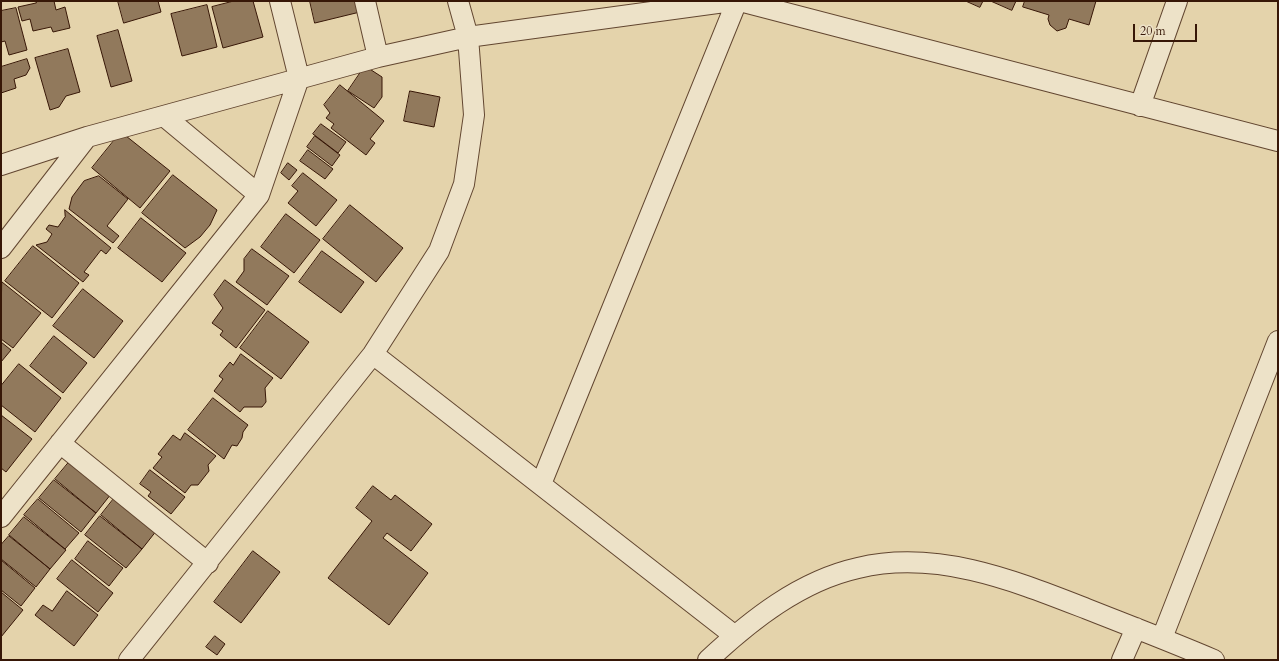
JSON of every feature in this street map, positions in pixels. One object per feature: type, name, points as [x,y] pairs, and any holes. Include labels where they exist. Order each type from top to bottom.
[{"type":"street","points":[[1,517],[259,195],[299,78],[280,1]]},
{"type":"street","points":[[365,1],[378,57]]},
{"type":"street","points":[[129,660],[208,563],[373,354],[439,251],[464,184],[474,115],[468,37],[458,1]]},
{"type":"street","points":[[1,165],[87,137],[378,57],[468,37],[732,1]]},
{"type":"street","points":[[541,484],[737,1]]},
{"type":"street","points":[[740,1],[1278,141]]},
{"type":"street","points":[[1140,106],[1177,1]]},
{"type":"street","points":[[164,116],[259,195]]},
{"type":"street","points":[[1,248],[87,137]]},
{"type":"street","points":[[1162,638],[1278,341]]},
{"type":"street","points":[[373,354],[735,636]]},
{"type":"street","points":[[60,443],[208,563]]},
{"type":"street","points":[[708,660],[735,636],[772,608],[806,587],[831,576],[859,567],[890,563],[917,563],[946,565],[1015,581],[1162,638],[1214,660]]},
{"type":"street","points":[[1122,660],[1136,628]]},
{"type":"building","points":[[36,1],[54,1],[56,10],[65,7],[70,28],[53,32],[51,27],[33,31],[30,19],[22,21],[18,7],[36,3]]},
{"type":"building","points":[[118,1],[158,1],[161,12],[124,23]]},
{"type":"building","points":[[234,1],[253,1],[263,37],[223,48],[212,7]]},
{"type":"building","points":[[310,1],[357,1],[360,12],[315,23]]},
{"type":"building","points":[[966,1],[983,1],[980,7]]},
{"type":"building","points":[[991,1],[1016,1],[1012,10]]},
{"type":"building","points":[[1025,1],[1096,1],[1089,25],[1069,19],[1066,28],[1057,31],[1050,25],[1048,19],[1049,15],[1023,7]]},
{"type":"building","points":[[207,5],[217,47],[182,56],[171,14]]},
{"type":"building","points":[[16,8],[27,50],[9,55],[5,41],[1,42],[1,11]]},
{"type":"building","points":[[118,30],[132,81],[111,87],[97,36]]},
{"type":"building","points":[[68,49],[80,92],[66,96],[59,107],[50,110],[35,58]]},
{"type":"building","points":[[27,59],[30,68],[26,75],[14,79],[16,88],[1,93],[1,67]]},
{"type":"building","points":[[365,66],[382,77],[382,97],[374,108],[348,91]]},
{"type":"building","points":[[340,85],[384,121],[370,139],[375,143],[366,155],[331,128],[334,124],[326,118],[330,113],[324,105]]},
{"type":"building","points":[[410,91],[440,97],[434,127],[404,121]]},
{"type":"building","points":[[321,124],[346,142],[338,153],[313,134]]},
{"type":"building","points":[[121,132],[170,171],[140,208],[92,168]]},
{"type":"building","points":[[315,136],[340,155],[332,166],[307,147]]},
{"type":"building","points":[[308,150],[333,169],[325,179],[300,161]]},
{"type":"building","points":[[288,163],[297,170],[289,180],[281,173]]},
{"type":"building","points":[[303,173],[337,200],[316,226],[288,203],[298,191],[292,186]]},
{"type":"building","points":[[173,175],[217,210],[210,225],[200,237],[185,248],[142,213]]},
{"type":"building","points":[[99,176],[128,199],[107,226],[119,236],[113,243],[69,209],[72,197],[84,181]]},
{"type":"building","points":[[350,205],[403,248],[376,282],[323,239]]},
{"type":"building","points":[[65,210],[111,248],[106,254],[101,250],[84,272],[89,275],[83,282],[36,245],[47,242],[52,234],[46,229],[49,225],[58,227],[65,217]]},
{"type":"building","points":[[286,214],[320,240],[294,273],[261,247]]},
{"type":"building","points":[[141,218],[186,253],[162,282],[118,248]]},
{"type":"building","points":[[33,246],[79,283],[52,318],[5,281]]},
{"type":"building","points":[[252,249],[289,276],[267,305],[236,282],[244,271],[244,259]]},
{"type":"building","points":[[322,251],[364,282],[341,313],[299,282]]},
{"type":"building","points":[[225,280],[265,310],[236,348],[220,335],[223,331],[212,323],[223,308],[214,295]]},
{"type":"building","points":[[2,282],[41,313],[13,348],[1,339]]},
{"type":"building","points":[[83,289],[123,321],[94,358],[53,326]]},
{"type":"building","points":[[268,311],[309,342],[281,379],[240,348]]},
{"type":"building","points":[[54,336],[87,363],[63,393],[30,366]]},
{"type":"building","points":[[1,342],[11,350],[1,362]]},
{"type":"building","points":[[241,354],[273,378],[265,388],[266,402],[262,407],[244,407],[240,412],[214,391],[223,379],[219,376],[230,362],[233,365]]},
{"type":"building","points":[[19,364],[61,398],[35,432],[1,405],[1,386]]},
{"type":"building","points":[[213,398],[248,425],[237,446],[232,445],[224,459],[188,430]]},
{"type":"building","points":[[1,415],[32,439],[6,472],[1,468]]},
{"type":"building","points":[[185,433],[216,456],[208,465],[209,471],[198,485],[191,485],[185,493],[153,468],[162,457],[158,454],[173,435],[180,440]]},
{"type":"building","points":[[70,461],[111,494],[96,513],[55,479]]},
{"type":"building","points":[[150,470],[185,497],[171,514],[148,496],[151,492],[140,484]]},
{"type":"building","points":[[54,480],[96,513],[81,532],[39,498]]},
{"type":"building","points":[[373,486],[391,500],[395,495],[432,524],[411,551],[387,533],[383,538],[428,573],[389,625],[328,578],[372,521],[356,508]]},
{"type":"building","points":[[116,496],[157,530],[142,549],[101,515]]},
{"type":"building","points":[[38,499],[79,533],[65,549],[24,515]]},
{"type":"building","points":[[100,516],[142,549],[126,568],[85,535]]},
{"type":"building","points":[[24,517],[66,550],[50,569],[9,535]]},
{"type":"building","points":[[9,536],[50,569],[36,587],[1,559],[1,545]]},
{"type":"building","points":[[88,541],[123,568],[109,586],[75,559]]},
{"type":"building","points":[[253,551],[280,572],[241,623],[214,602]]},
{"type":"building","points":[[1,560],[35,588],[21,606],[1,590]]},
{"type":"building","points":[[72,560],[113,593],[98,612],[57,579]]},
{"type":"building","points":[[67,591],[98,615],[74,646],[35,615],[43,605],[52,611]]},
{"type":"building","points":[[1,592],[23,610],[1,637]]},
{"type":"building","points":[[215,636],[225,644],[217,655],[206,647]]}]
